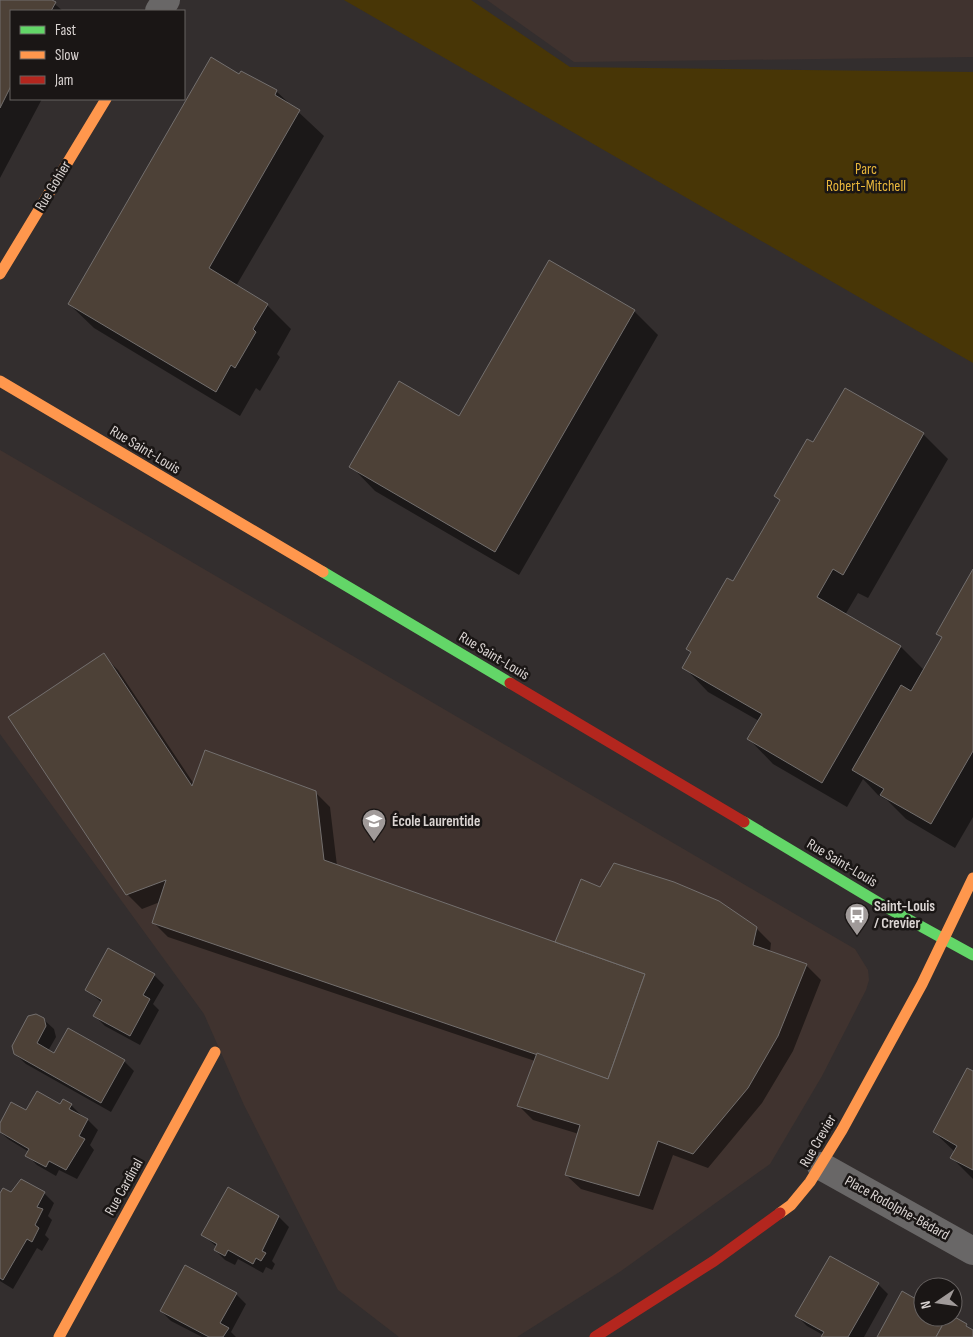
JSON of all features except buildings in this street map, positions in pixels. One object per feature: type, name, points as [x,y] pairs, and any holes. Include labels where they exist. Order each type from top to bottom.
[{"type":"street","name":"Rue Gohier","points":[[0,274],[105,100]]},
{"type":"street","name":"Rue Saint-Louis","points":[[0,381],[973,955]]},
{"type":"street","name":"Rue Crevier","points":[[595,1337],[714,1261],[777,1216],[799,1196],[821,1166],[922,984],[973,878]]},
{"type":"street","name":"Rue Cardinal","points":[[58,1337],[215,1052]]},
{"type":"street","name":"Place Rodolphe-Bédard","points":[[821,1166],[973,1251]]},
{"type":"shaded area","points":[[487,0],[973,0],[973,57],[574,62]]},
{"type":"shaded area","name":"École Laurentide","points":[[0,450],[855,949],[868,970],[869,980],[866,990],[822,1076],[770,1164],[621,1271],[517,1337],[399,1337],[338,1290],[244,1105],[204,1014],[0,734]]},
{"type":"green space","name":"Parc Robert-Mitchell","points":[[344,0],[471,0],[570,67],[973,72],[973,363]]},
{"type":"traffic: fast","points":[[323,572],[510,683]]},
{"type":"traffic: fast","points":[[744,822],[884,906],[973,955]]},
{"type":"traffic: slow","points":[[0,274],[105,100]]},
{"type":"traffic: slow","points":[[0,381],[323,572]]},
{"type":"traffic: slow","points":[[780,1213],[791,1205],[810,1182],[842,1130],[922,984],[973,878]]},
{"type":"traffic: slow","points":[[59,1337],[215,1052]]},
{"type":"traffic: jam","points":[[510,683],[744,822]]},
{"type":"traffic: jam","points":[[595,1337],[714,1261],[780,1213]]},
{"type":"place","name":"École Laurentide","points":[[374,842]]},
{"type":"place","name":"Saint-Louis / Crevier","points":[[857,936]]}]
